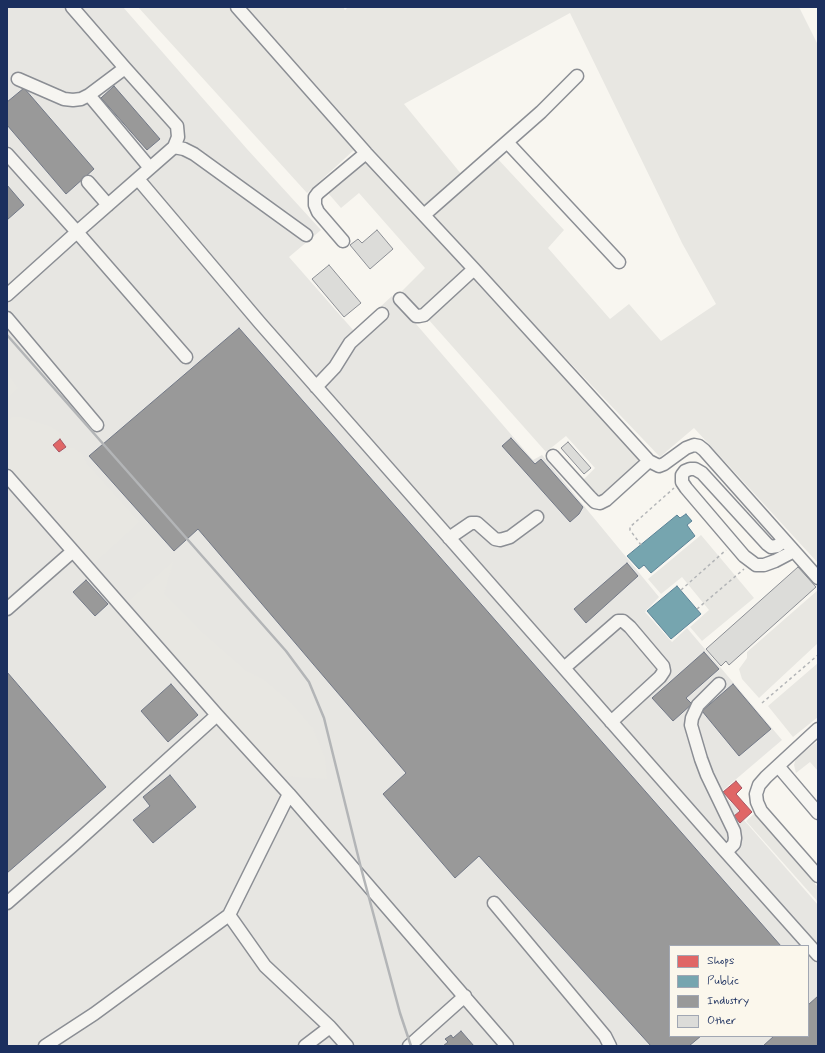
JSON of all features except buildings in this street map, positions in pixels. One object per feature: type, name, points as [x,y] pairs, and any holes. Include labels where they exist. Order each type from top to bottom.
[{"type":"street","points":[[7,295],[174,146],[178,137],[177,126],[72,7]]},
{"type":"street","points":[[237,7],[366,153],[474,269],[648,461],[659,466],[686,448],[694,445],[699,446],[818,578]]},
{"type":"street","points":[[18,79],[64,99],[73,100],[89,96],[125,68]]},
{"type":"street","points":[[424,215],[542,112],[577,76]]},
{"type":"street","points":[[89,96],[150,168]]},
{"type":"street","points":[[508,142],[620,262]]},
{"type":"street","points":[[174,146],[194,154],[306,235]]},
{"type":"street","points":[[343,241],[318,212],[315,205],[315,197],[366,153]]},
{"type":"street","points":[[7,154],[186,357]]},
{"type":"street","points":[[138,179],[316,387],[818,955]]},
{"type":"street","points":[[88,182],[108,205]]},
{"type":"street","points":[[400,299],[416,316],[424,315],[474,269]]},
{"type":"street","points":[[316,387],[335,367],[350,342],[382,314]]},
{"type":"street","points":[[7,318],[97,425]]},
{"type":"street","points":[[553,456],[595,502],[600,503],[606,500],[648,461]]},
{"type":"street","points":[[784,541],[777,546],[771,547],[767,544],[702,473],[695,470],[685,471],[682,475],[682,482],[744,556],[756,565],[775,561],[794,551]]},
{"type":"street","points":[[7,476],[217,715],[289,794],[507,1046]]},
{"type":"street","points":[[449,538],[471,524],[477,523],[484,527],[496,539],[500,540],[510,537],[537,517]]},
{"type":"street","points":[[7,609],[73,551]]},
{"type":"street","points":[[564,668],[618,621],[623,620],[630,627],[663,666],[664,671],[660,677],[611,722]]},
{"type":"street","points":[[719,684],[698,705],[692,718],[691,725],[701,759],[734,831],[734,844],[726,852]]},
{"type":"street","points":[[7,903],[71,848],[217,715]]},
{"type":"street","points":[[818,729],[766,777],[759,785],[756,794],[757,802],[761,811],[818,876]]},
{"type":"street","points":[[778,766],[818,812]]},
{"type":"street","points":[[45,1046],[94,1014],[229,915],[289,794]]},
{"type":"street","points":[[494,903],[605,1036],[610,1046]]},
{"type":"street","points":[[229,915],[245,940],[265,966],[330,1027],[347,1046]]},
{"type":"street","points":[[409,1046],[465,996]]},
{"type":"street","points":[[305,1046],[330,1027]]},
{"type":"path","points":[[641,545],[630,530],[630,527],[682,482]]},
{"type":"path","points":[[681,590],[734,544]]},
{"type":"path","points":[[698,609],[752,562]]},
{"type":"path","points":[[762,703],[818,655]]},
{"type":"shaded area","points":[[7,7],[123,7],[247,149],[321,230],[289,257],[354,331],[392,296],[533,460],[542,455],[659,597],[645,612],[672,642],[687,628],[782,740],[721,792],[739,811],[734,816],[740,823],[744,820],[818,905],[818,1046],[7,1046]]},
{"type":"shaded area","points":[[138,7],[228,7],[354,150],[307,193]]},
{"type":"shaded area","points":[[247,7],[343,7],[345,10],[348,7],[799,7],[818,45],[818,563],[694,428],[660,457],[432,218],[496,157],[564,230],[548,248],[610,319],[629,304],[661,341],[716,304],[682,243],[570,13],[404,104],[462,175],[424,207]]},
{"type":"shaded area","points":[[365,161],[466,269],[420,314],[400,293],[425,268],[359,193],[341,208],[328,193]]},
{"type":"shaded area","points":[[473,279],[641,462],[598,499],[582,481],[595,468],[566,436],[546,452],[428,319]]},
{"type":"shaded area","points":[[7,371],[18,388],[7,399]]},
{"type":"shaded area","points":[[12,417],[21,417],[52,427],[65,436],[53,445],[59,452],[61,454],[72,447],[83,454],[86,462],[140,522],[94,564],[7,466],[7,422]]},
{"type":"shaded area","points":[[701,535],[754,598],[702,641],[690,627],[709,610],[682,577],[661,594],[648,579]]},
{"type":"shaded area","points":[[174,560],[164,594],[197,627],[247,671],[266,681],[292,703],[313,728],[325,757],[327,779],[280,776],[128,601]]},
{"type":"shaded area","points":[[818,590],[818,643],[759,698],[742,679],[739,669],[747,658],[747,652]]},
{"type":"shaded area","points":[[818,663],[818,717],[793,737],[768,706]]},
{"type":"shaded area","points":[[818,741],[818,771],[810,762],[796,773],[794,765],[796,758]]},
{"type":"shaded area","points":[[754,814],[818,887],[818,902],[746,821]]},
{"type":"railway","points":[[7,335],[286,651],[309,682],[324,718],[361,868],[400,1013],[411,1046]]}]
